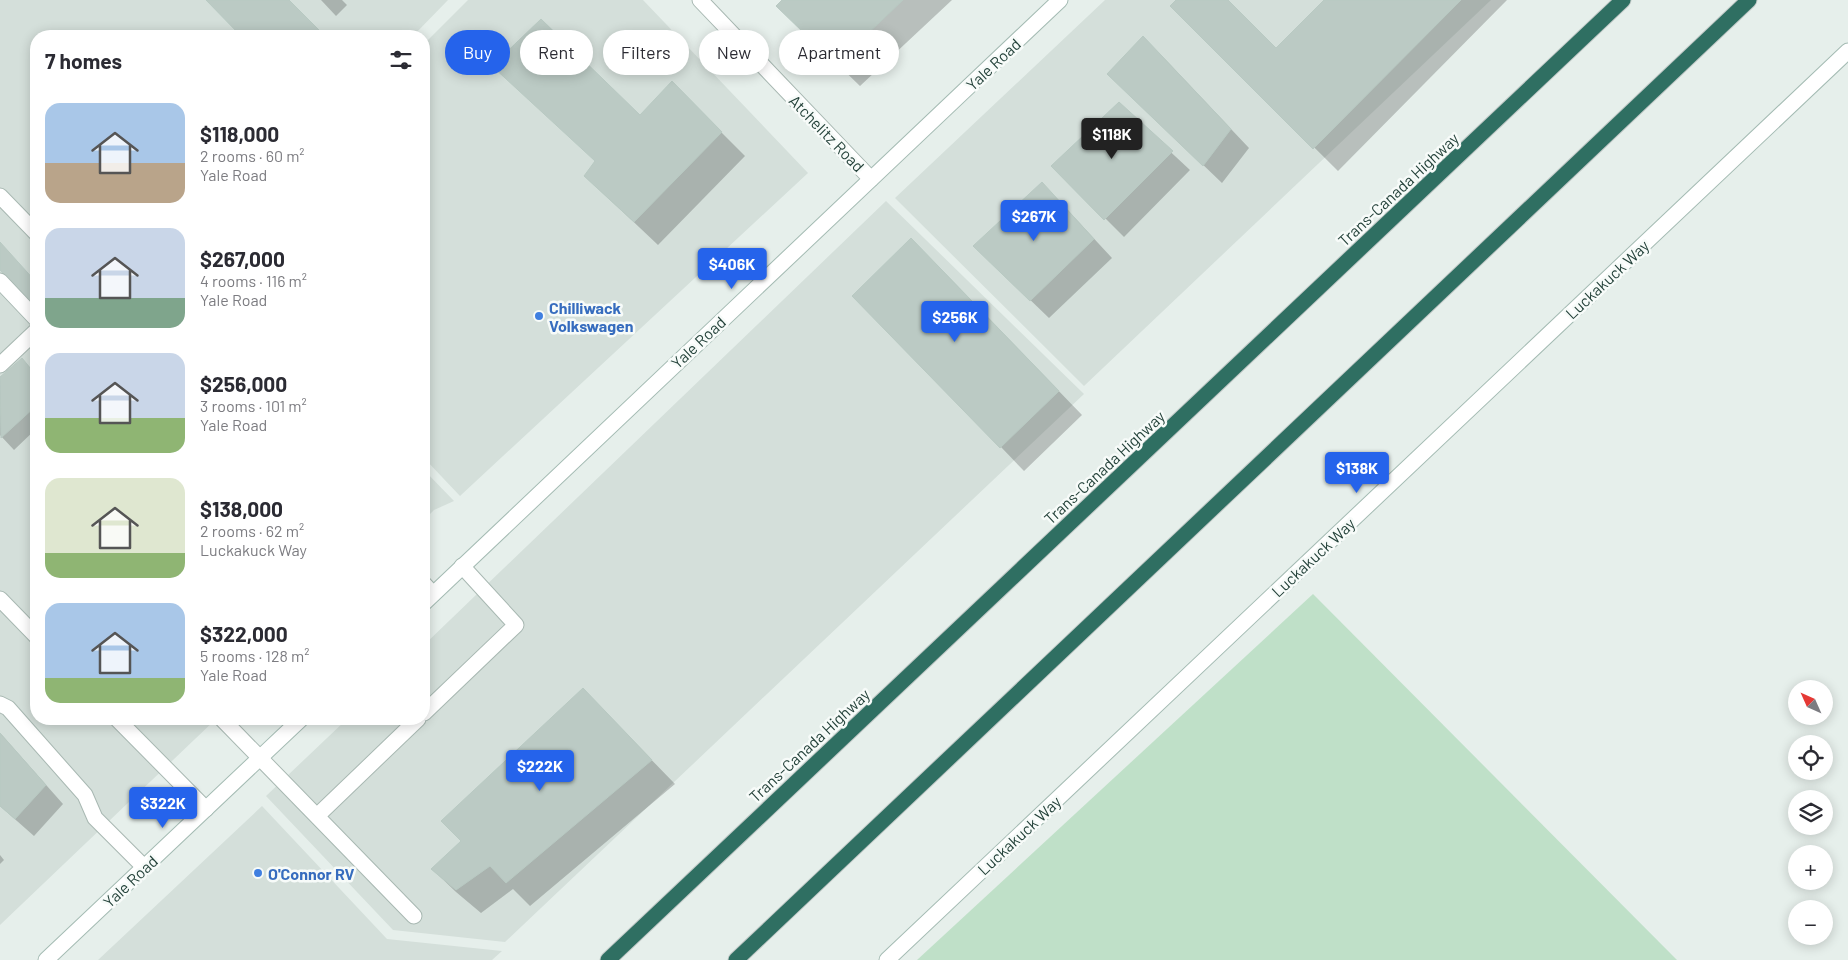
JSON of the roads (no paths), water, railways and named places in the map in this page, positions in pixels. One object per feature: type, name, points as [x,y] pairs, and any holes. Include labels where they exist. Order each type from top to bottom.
[{"type":"highway","name":"Trans-Canada Highway","points":[[608,960],[1623,0]]},
{"type":"highway","points":[[736,960],[1749,0]]},
{"type":"street","name":"Atchelitz Road","points":[[700,0],[871,179]]},
{"type":"street","name":"Yale Road","points":[[430,591],[462,566],[1060,0]]},
{"type":"street","name":"Luckakuck Way","points":[[887,960],[1848,51]]},
{"type":"street","points":[[0,196],[30,227]]},
{"type":"street","points":[[0,281],[30,312]]},
{"type":"street","points":[[0,365],[30,337]]},
{"type":"street","points":[[430,707],[516,625],[462,566]]},
{"type":"street","points":[[0,599],[30,630]]},
{"type":"street","points":[[0,704],[8,708],[85,795],[95,818],[144,868]]},
{"type":"street","points":[[123,725],[206,809]]},
{"type":"street","points":[[228,725],[414,916]]},
{"type":"street","name":"Yale Road","points":[[46,960],[295,725]]},
{"type":"street","points":[[317,816],[412,725]]},
{"type":"place","name":"Chilliwack Volkswagen","points":[[539,316]]},
{"type":"place","name":"O'Connor RV","points":[[258,873]]}]
